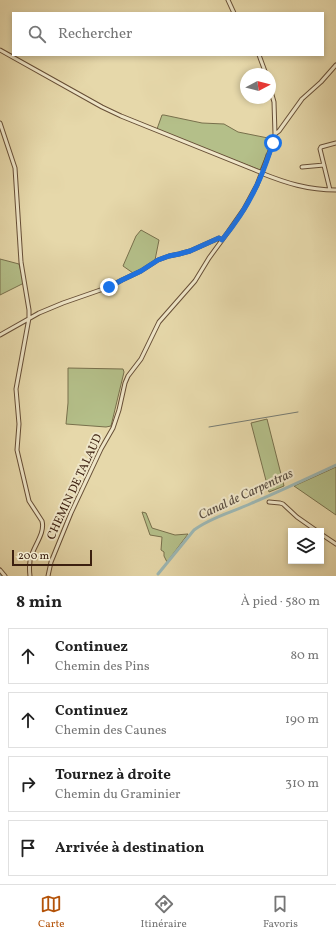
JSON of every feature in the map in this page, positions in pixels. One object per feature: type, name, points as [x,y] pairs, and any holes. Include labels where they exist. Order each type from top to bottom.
[{"type":"street","points":[[228,0],[234,12]]},
{"type":"street","points":[[0,51],[102,107],[145,126],[292,184],[303,187],[336,190]]},
{"type":"street","points":[[259,56],[264,68]]},
{"type":"street","points":[[275,134],[279,131],[302,99],[321,82],[336,65]]},
{"type":"street","points":[[274,104],[275,134]]},
{"type":"street","points":[[0,123],[14,168],[20,262],[29,310],[29,318],[16,389],[19,424],[17,450],[29,501],[43,524],[42,532],[31,554],[29,562],[30,576]]},
{"type":"street","name":"CHEMIN DE TALAUD","points":[[48,576],[51,562],[71,513],[101,449],[113,428],[128,376],[141,359],[159,322],[195,281],[253,194],[273,143],[275,134]]},
{"type":"street","points":[[330,190],[320,149],[321,147],[336,143]]},
{"type":"street","points":[[302,167],[324,165]]},
{"type":"street","points":[[0,335],[29,318],[64,303],[109,287],[169,256],[190,251],[219,238],[222,240]]},
{"type":"street","points":[[269,502],[280,502],[313,528]]},
{"type":"street","points":[[324,536],[336,544]]},
{"type":"street","points":[[0,570],[5,576]]},
{"type":"green space","points":[[162,115],[202,123],[224,124],[238,132],[273,139],[260,170],[159,131],[157,129]]},
{"type":"green space","points":[[141,230],[159,240],[155,260],[141,270],[133,273],[123,266],[136,236]]},
{"type":"green space","points":[[0,259],[19,264],[24,283],[0,295]]},
{"type":"green space","points":[[68,368],[123,369],[124,372],[111,426],[106,427],[66,424],[68,403]]},
{"type":"green space","points":[[267,419],[284,486],[269,492],[251,423]]},
{"type":"green space","points":[[336,467],[336,515],[294,486]]},
{"type":"green space","points":[[142,512],[146,513],[152,528],[175,535],[188,534],[167,562],[164,552],[161,550],[162,537],[150,535]]},
{"type":"waterway","points":[[263,166],[266,154]]},
{"type":"waterway","points":[[250,195],[258,179]]},
{"type":"waterway","points":[[209,427],[298,412]]},
{"type":"waterway","name":"Canal de Carpentras","points":[[158,574],[194,530],[201,525],[336,465]]},
{"type":"route","points":[[109,287],[169,256],[190,251],[219,238],[222,240],[253,194],[273,143]]}]
